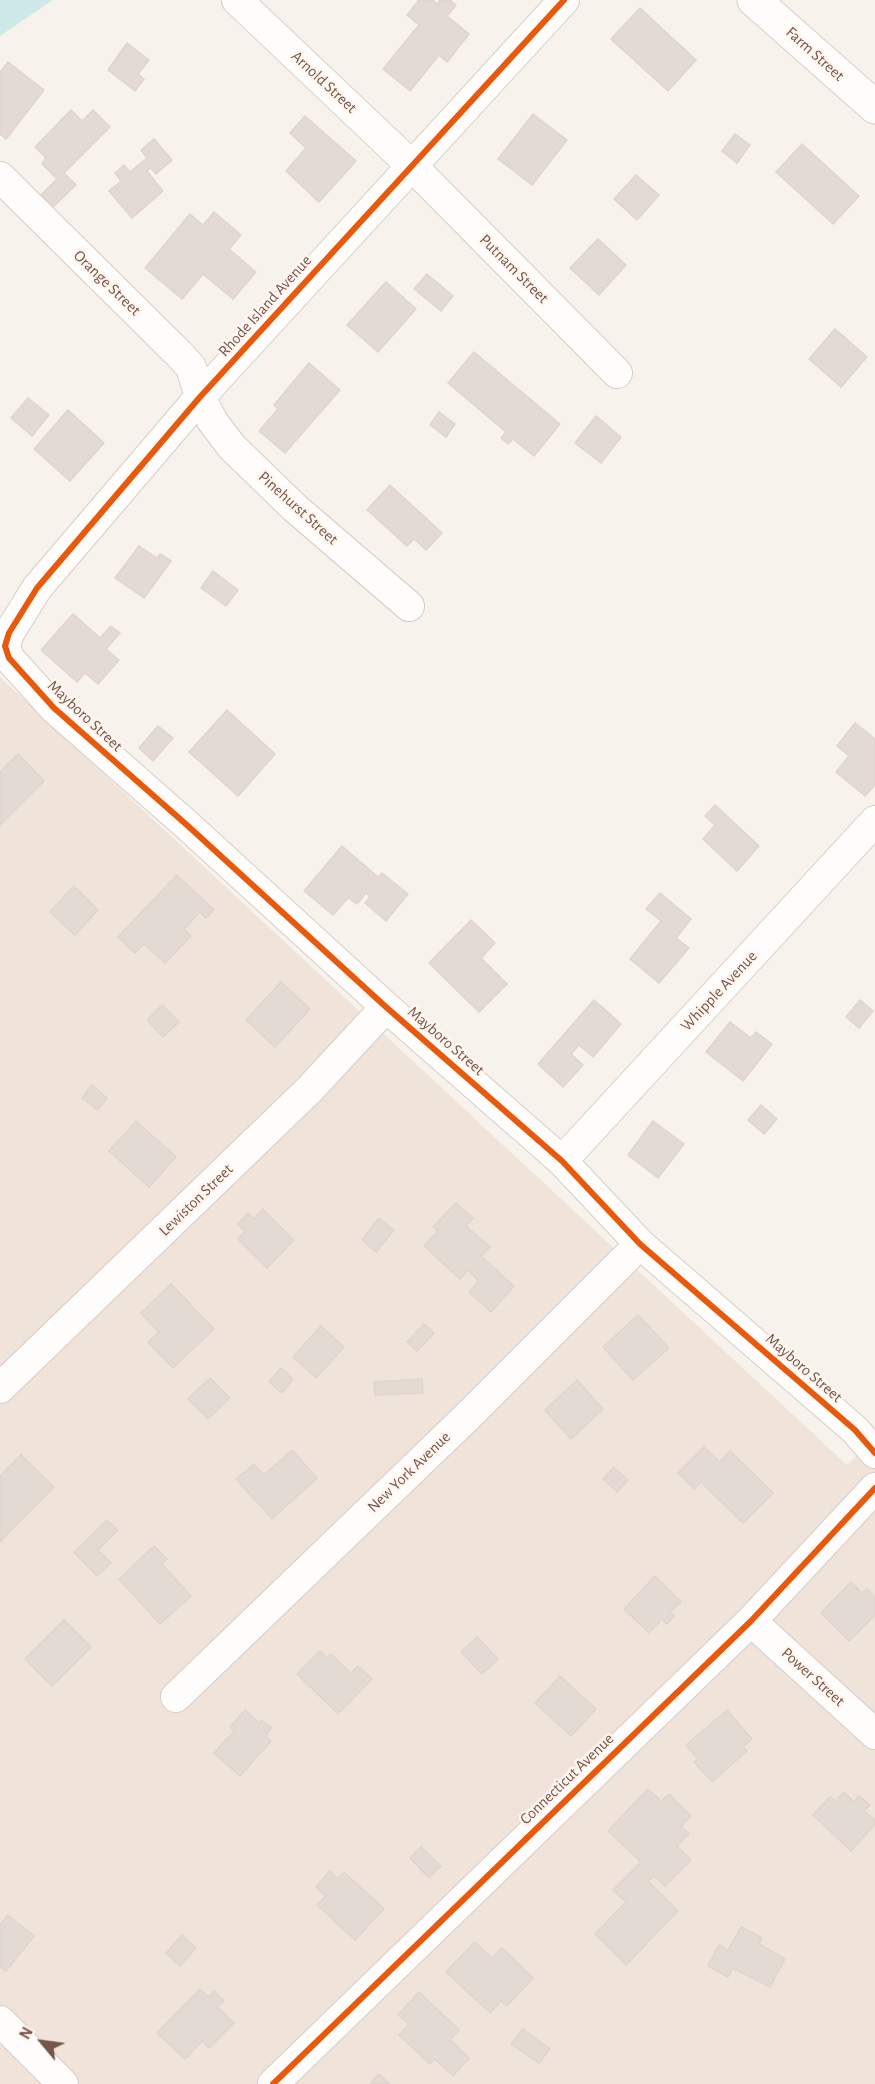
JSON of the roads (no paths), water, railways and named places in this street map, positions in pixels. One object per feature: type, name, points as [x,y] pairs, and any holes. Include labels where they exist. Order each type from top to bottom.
[{"type":"street","name":"Arnold Street","points":[[237,0],[411,165]]},
{"type":"street","name":"Rhode Island Avenue","points":[[5,645],[9,633],[38,588],[200,397],[564,0]]},
{"type":"street","name":"Farm Street","points":[[754,0],[875,107]]},
{"type":"street","name":"Putnam Street","points":[[411,165],[617,373]]},
{"type":"street","name":"Orange Street","points":[[0,177],[191,367],[200,397]]},
{"type":"street","name":"Pinehurst Street","points":[[200,397],[213,422],[232,447],[295,508],[409,606]]},
{"type":"street","name":"Mayboro Street","points":[[5,645],[9,658],[54,708],[188,826],[386,1007],[562,1161],[640,1244],[855,1430],[875,1452]]},
{"type":"street","name":"Whipple Avenue","points":[[562,1161],[875,820]]},
{"type":"street","name":"Lewiston Street","points":[[0,1388],[301,1098],[386,1007]]},
{"type":"street","name":"New York Avenue","points":[[176,1697],[469,1415],[640,1244]]},
{"type":"street","name":"Connecticut Avenue","points":[[273,2084],[751,1621],[875,1488]]},
{"type":"street","name":"Power Street","points":[[751,1621],[875,1734]]},
{"type":"street","points":[[0,2021],[63,2084]]},
{"type":"water","points":[[0,0],[53,0],[0,36]]}]
